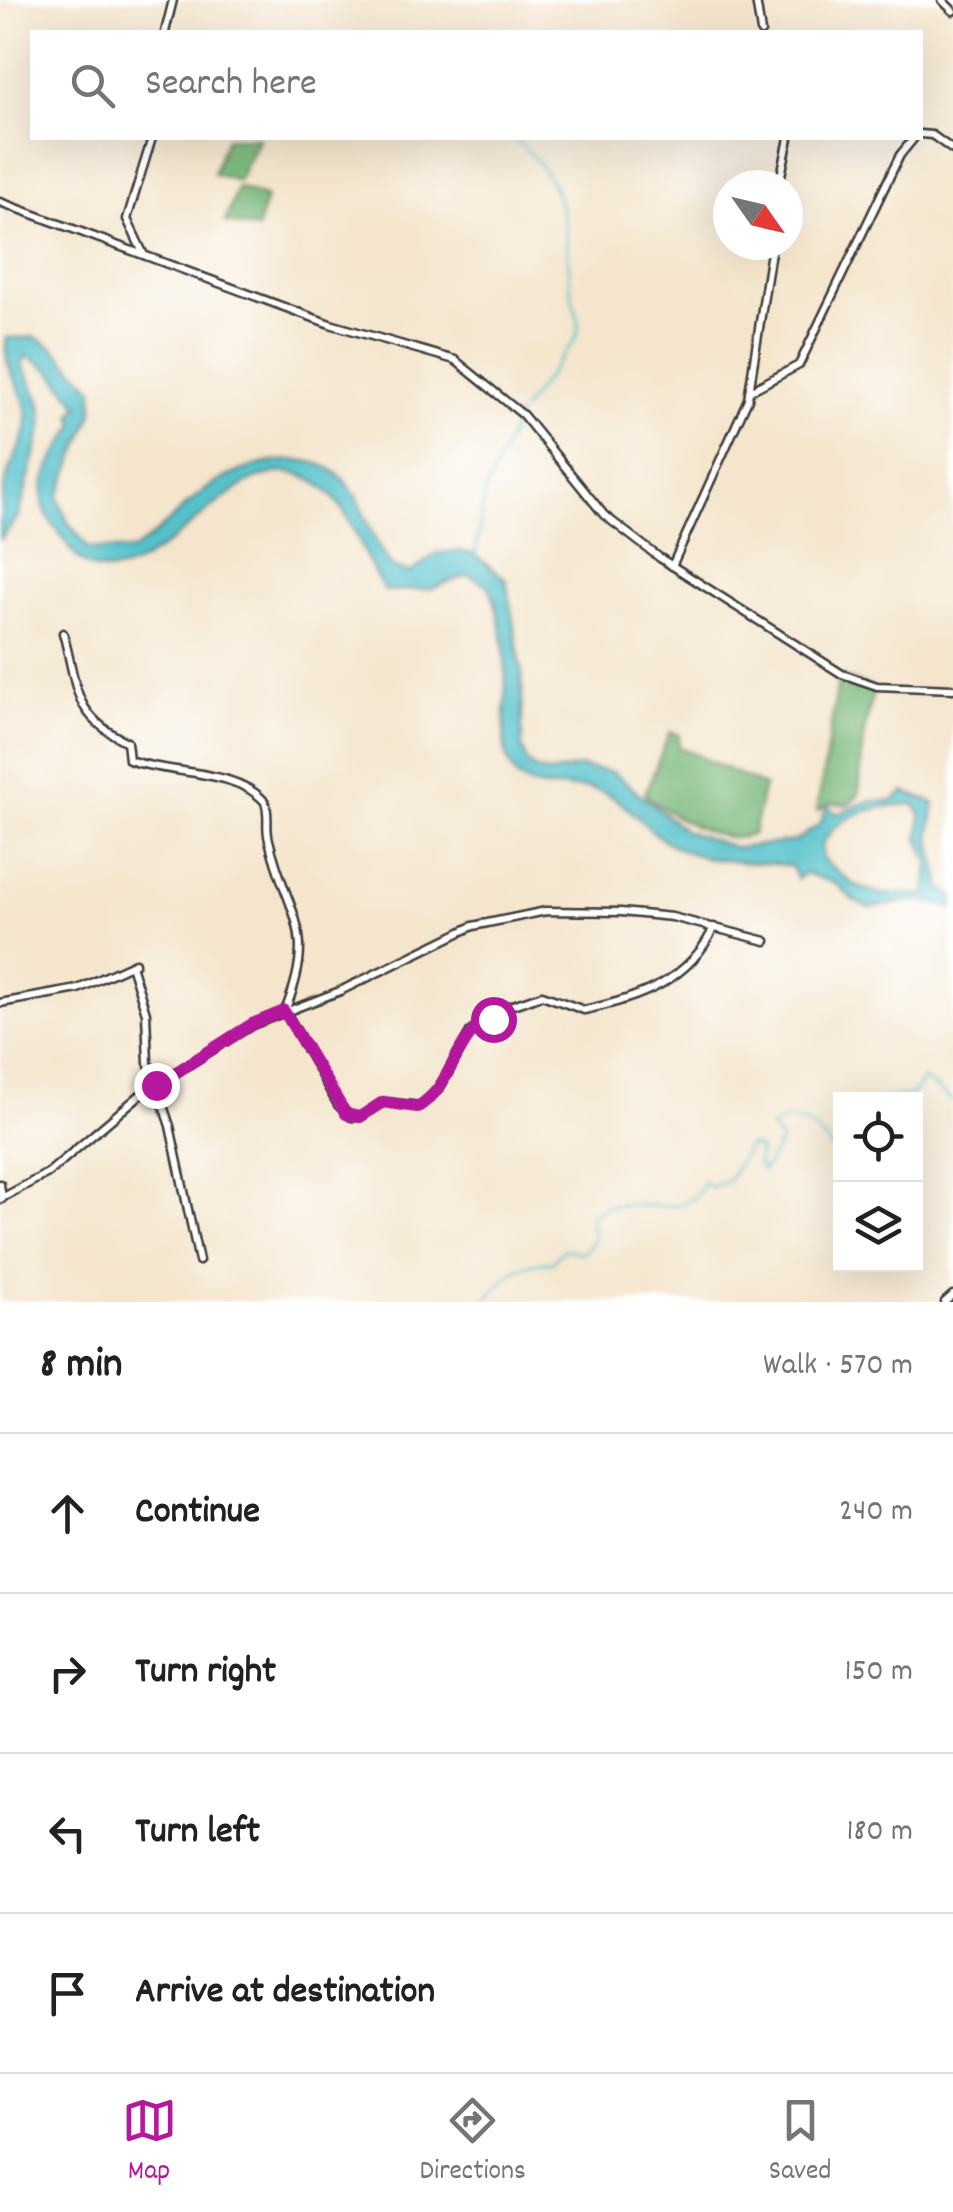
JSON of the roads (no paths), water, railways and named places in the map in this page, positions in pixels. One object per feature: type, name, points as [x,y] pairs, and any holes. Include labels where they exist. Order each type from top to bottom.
[{"type":"street","points":[[166,30],[173,0]]},
{"type":"street","points":[[756,0],[762,30]]},
{"type":"street","points":[[942,0],[953,12]]},
{"type":"street","points":[[923,134],[932,135],[953,150]]},
{"type":"street","points":[[144,255],[127,220],[151,140]]},
{"type":"street","points":[[782,170],[789,140]]},
{"type":"street","points":[[750,391],[799,365],[900,155],[912,140]]},
{"type":"street","points":[[0,202],[330,324],[455,360],[523,416],[604,515],[672,566],[842,674],[877,686],[953,689]]},
{"type":"street","points":[[672,566],[750,391],[770,260]]},
{"type":"street","points":[[63,633],[78,696],[97,727],[126,742],[129,760],[230,781],[249,788],[265,802],[268,838],[291,896],[301,940],[301,964],[284,1011]]},
{"type":"street","points":[[0,1184],[1,1199],[66,1160],[157,1084],[252,1024],[340,992],[473,926],[533,913],[621,912],[714,927],[766,941]]},
{"type":"street","points":[[284,1011],[346,1114],[360,1117],[383,1102],[417,1107],[438,1090],[470,1032],[504,1008],[542,994],[584,1010],[658,989],[695,955],[714,927]]},
{"type":"street","points":[[0,1003],[78,989],[133,964],[146,1014],[148,1063],[170,1126],[198,1261]]},
{"type":"street","points":[[945,1302],[953,1294]]},
{"type":"water","points":[[35,337],[52,347],[93,388],[93,413],[58,498],[68,522],[88,548],[131,551],[216,482],[253,467],[293,460],[330,469],[352,490],[393,567],[410,573],[437,553],[459,551],[473,554],[506,579],[522,674],[522,747],[527,762],[536,770],[548,773],[581,767],[613,772],[685,831],[737,848],[795,841],[820,824],[827,806],[838,814],[868,801],[893,801],[904,792],[935,803],[930,836],[942,889],[953,895],[953,908],[919,900],[869,908],[854,901],[837,884],[805,873],[797,879],[791,866],[726,861],[680,849],[605,793],[524,782],[514,773],[505,752],[504,648],[489,586],[468,575],[431,589],[385,591],[341,507],[314,482],[296,474],[268,474],[240,487],[154,553],[127,567],[101,570],[76,556],[46,513],[43,488],[75,425],[72,414],[79,406],[51,371],[27,356],[22,363],[41,403],[43,423],[19,516],[0,540],[5,485],[27,424],[25,405],[7,359],[7,338]],"holes":[[[914,804],[921,814],[919,839],[929,862],[926,894],[880,894],[853,884],[823,860],[822,844],[851,817],[888,806]]]},
{"type":"waterway","points":[[515,140],[543,169],[559,202],[579,328],[575,340],[522,410]]},
{"type":"waterway","points":[[475,556],[485,492],[518,415]]},
{"type":"waterway","points":[[914,1092],[924,1079],[953,1101]]},
{"type":"waterway","points":[[484,1302],[521,1268],[552,1262],[564,1249],[583,1253],[594,1239],[590,1217],[602,1208],[681,1204],[694,1196],[704,1182],[711,1187],[728,1181],[749,1145],[760,1150],[757,1163],[763,1171],[781,1141],[771,1128],[779,1122],[806,1125],[823,1137],[833,1151]]}]
